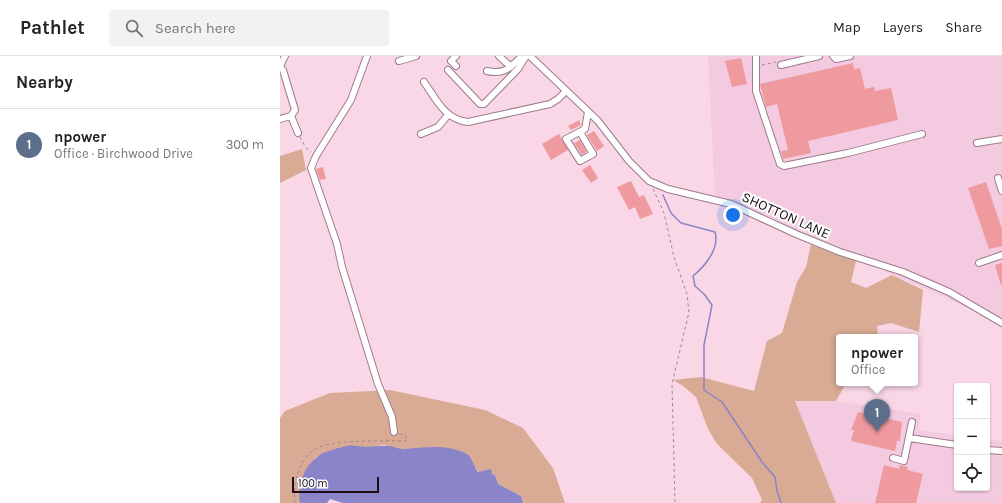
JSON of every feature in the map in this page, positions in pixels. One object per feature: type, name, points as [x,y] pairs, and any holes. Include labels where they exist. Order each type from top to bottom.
[{"type":"street","points":[[280,119],[291,116],[295,110],[283,70],[280,66],[285,56]]},
{"type":"street","points":[[367,56],[351,100],[316,156],[311,168],[337,244],[342,267],[378,384],[392,418],[394,432]]},
{"type":"street","points":[[399,61],[416,56]]},
{"type":"street","points":[[456,56],[451,61],[456,66]]},
{"type":"street","points":[[500,56],[511,67]]},
{"type":"street","points":[[486,71],[500,73],[511,67],[522,56]]},
{"type":"street","points":[[448,70],[480,104],[484,104],[518,69],[526,56]]},
{"type":"street","name":"SHOTTON LANE","points":[[530,56],[588,112],[615,142],[629,161],[649,181],[668,189],[732,204],[796,234],[833,249],[903,272],[949,292],[1002,323]]},
{"type":"street","points":[[756,56],[756,91],[780,164],[784,166],[848,153],[922,134]]},
{"type":"street","points":[[784,64],[819,56]]},
{"type":"street","points":[[833,56],[836,59],[850,56]]},
{"type":"street","points":[[424,82],[438,103],[448,114],[460,121],[468,122],[550,104],[566,91]]},
{"type":"street","points":[[580,132],[593,154],[580,162],[566,139],[585,129],[588,112]]},
{"type":"street","points":[[421,134],[438,127],[448,114]]},
{"type":"street","points":[[291,116],[298,133]]},
{"type":"street","points":[[977,143],[1002,139]]},
{"type":"street","points":[[998,178],[1002,191]]},
{"type":"street","points":[[979,263],[1002,255]]},
{"type":"street","points":[[893,458],[904,461],[912,422]]},
{"type":"street","points":[[909,438],[954,445]]},
{"type":"street","points":[[990,450],[1002,452]]},
{"type":"path","points":[[756,66],[781,61],[784,64]]},
{"type":"path","points":[[298,133],[306,148],[316,156]]},
{"type":"path","points":[[649,181],[664,213],[674,257],[687,294],[689,312],[672,384],[675,503]]},
{"type":"path","points":[[294,503],[294,483],[304,461],[316,449],[328,445],[379,441],[406,441],[405,435],[395,434],[394,432]]},
{"type":"shaded area","points":[[708,56],[1002,56],[1002,323],[715,195]]},
{"type":"shaded area","points":[[302,149],[306,170],[280,183],[280,156]]},
{"type":"shaded area","points":[[811,245],[856,261],[851,282],[866,288],[892,275],[923,290],[919,332],[891,323],[877,326],[878,334],[836,334],[836,386],[844,386],[836,401],[795,401],[836,503],[760,503],[762,500],[752,478],[717,444],[708,429],[696,397],[673,380],[701,377],[754,391],[767,341],[782,333],[797,282],[806,267]]},
{"type":"shaded area","points":[[390,390],[485,410],[523,428],[553,468],[565,503],[523,503],[521,496],[498,484],[495,475],[486,471],[479,472],[474,467],[471,458],[450,449],[434,447],[404,450],[385,445],[362,448],[351,445],[316,457],[300,484],[300,503],[280,503],[280,418],[285,411],[330,393]]},
{"type":"shaded area","points":[[795,401],[836,401],[921,414],[918,430],[954,435],[954,491],[990,491],[990,439],[1002,441],[1002,503],[836,503]]},
{"type":"shaded area","points":[[351,445],[364,447],[388,446],[403,449],[445,447],[460,451],[469,456],[478,472],[491,469],[492,474],[495,475],[498,484],[521,496],[523,503],[343,503],[330,499],[327,503],[300,503],[300,484],[304,472],[311,462],[323,453]]},
{"type":"building","points":[[741,58],[747,84],[732,87],[725,61]]},
{"type":"building","points":[[853,63],[854,69],[860,68],[865,89],[874,87],[875,91],[891,88],[898,120],[808,141],[811,153],[783,159],[781,151],[788,150],[777,104],[766,107],[760,84]]},
{"type":"building","points":[[579,120],[581,125],[571,130],[568,126]]},
{"type":"building","points":[[594,131],[604,146],[597,151],[587,135]]},
{"type":"building","points":[[559,134],[568,150],[551,160],[542,144]]},
{"type":"building","points":[[580,140],[587,152],[582,155],[574,143]]},
{"type":"building","points":[[590,165],[598,178],[591,183],[582,170]]},
{"type":"building","points":[[323,167],[326,179],[320,180],[316,169]]},
{"type":"building","points":[[631,181],[639,197],[644,195],[653,214],[640,219],[635,207],[629,210],[617,187]]},
{"type":"building","points":[[986,182],[1002,229],[1002,246],[989,249],[968,188]]},
{"type":"building","points":[[1002,263],[1002,285],[1001,285],[995,265]]},
{"type":"building","points":[[858,412],[902,422],[900,441],[897,441],[895,451],[851,441],[854,430],[851,430]]},
{"type":"building","points":[[884,465],[899,469],[900,465],[908,467],[907,470],[923,474],[916,503],[875,503]]},
{"type":"waterway","points":[[663,195],[671,213],[681,223],[715,232],[716,238],[713,251],[706,263],[693,276],[695,286],[704,294],[712,305],[704,345],[704,390],[722,402],[762,462],[775,477],[781,503]]},
{"type":"place","name":"npower","points":[[877,432]]}]
